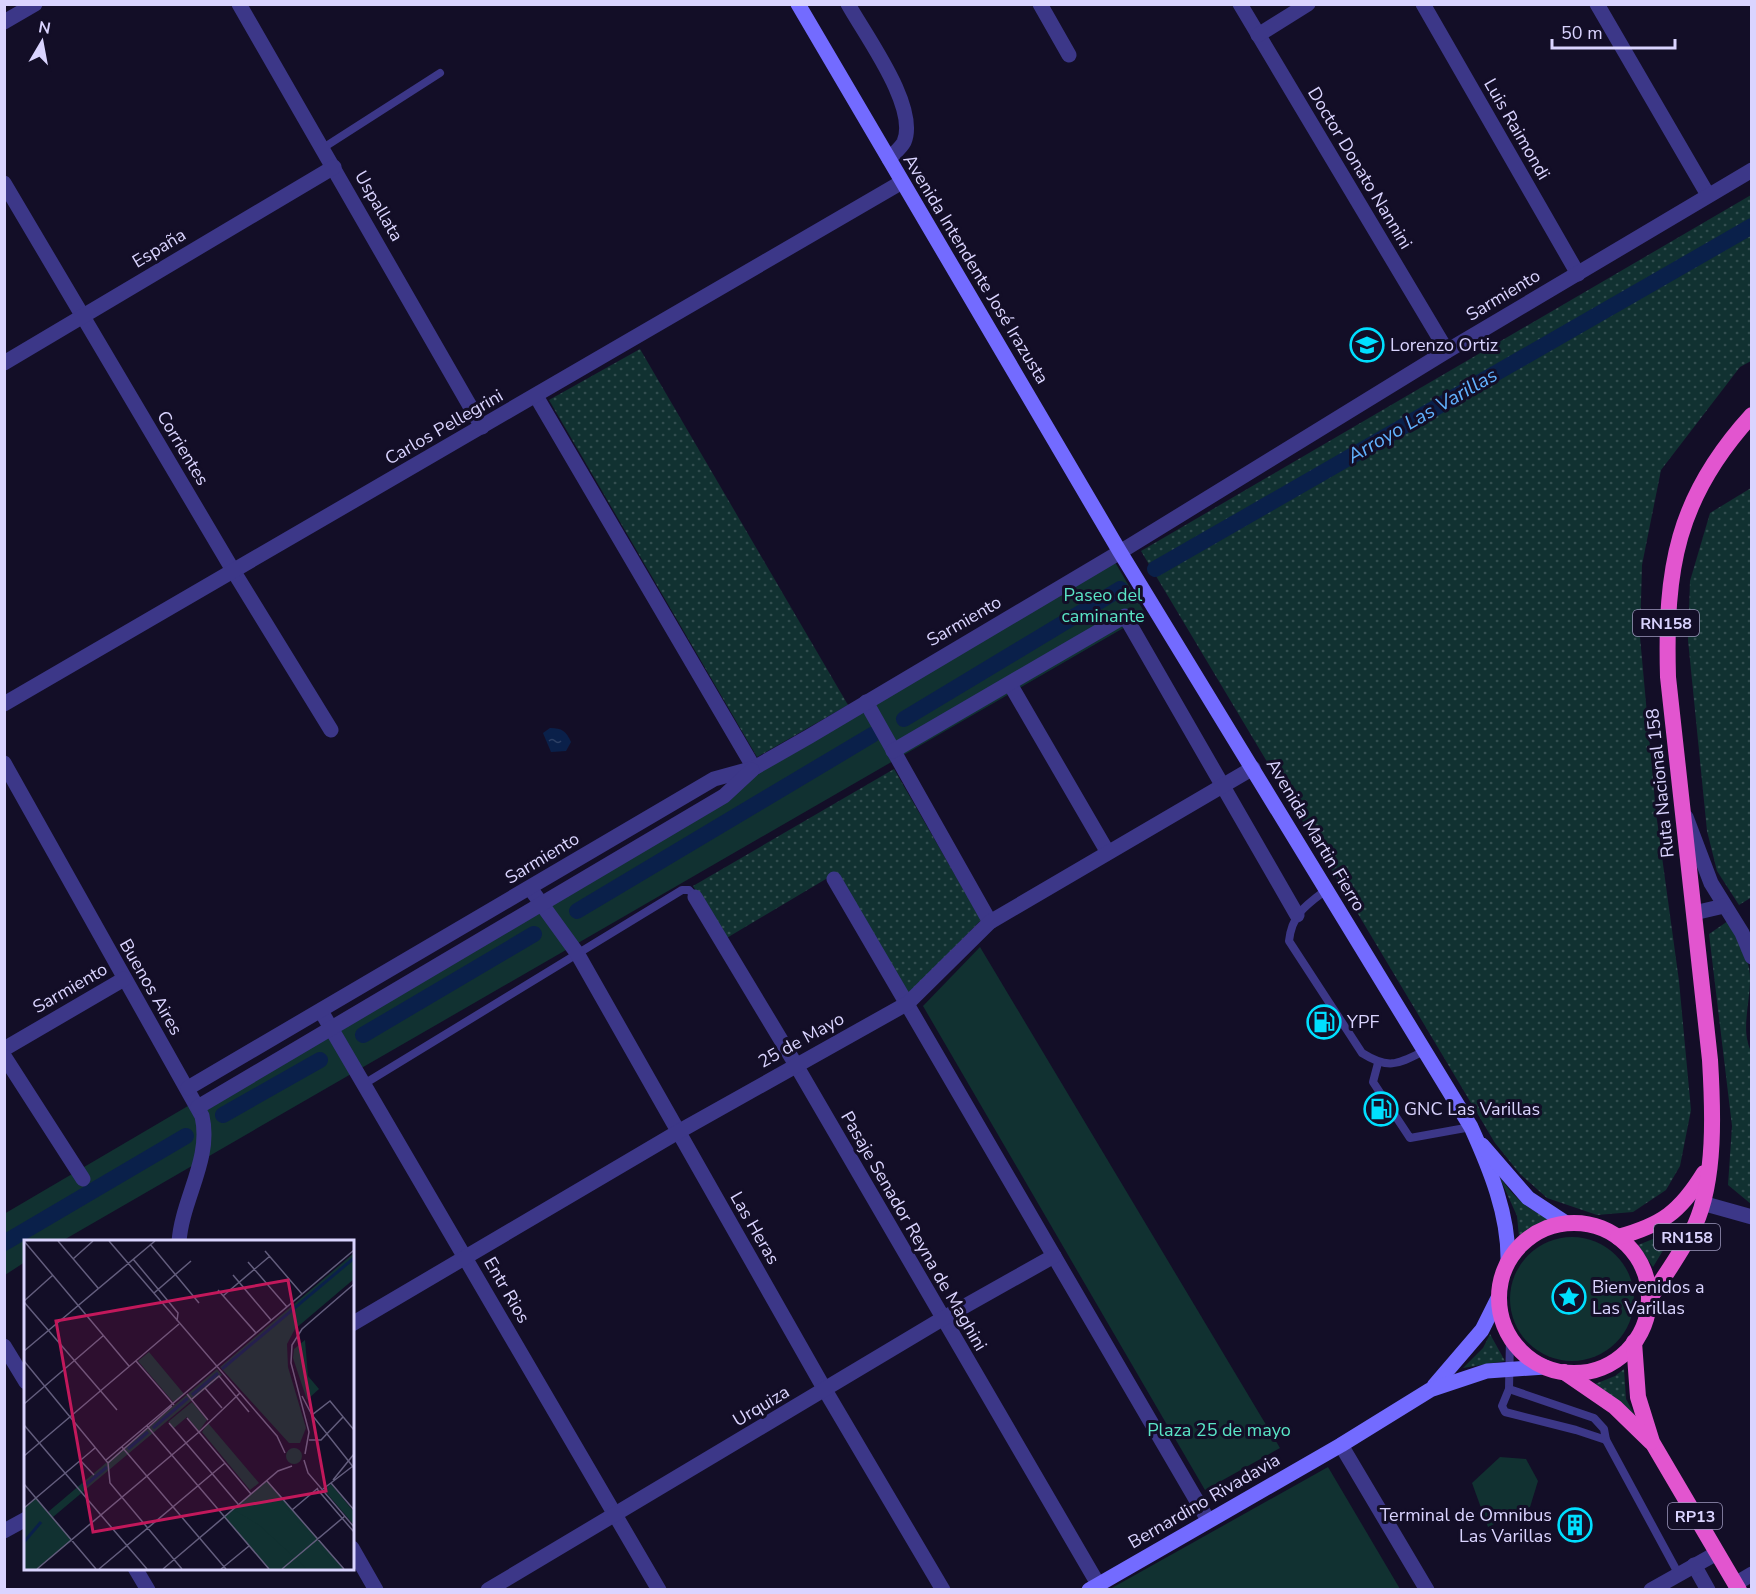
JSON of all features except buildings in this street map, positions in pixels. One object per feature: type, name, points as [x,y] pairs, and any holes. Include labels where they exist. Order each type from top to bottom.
[{"type":"highway","name":"Ruta Nacional 158","points":[[1649,1300],[1695,1225],[1702,1203],[1708,1168],[1713,1119],[1684,810],[1668,677],[1666,616],[1670,575],[1682,529],[1701,484],[1726,442],[1752,415]]},
{"type":"highway","name":"RN158","points":[[1618,1237],[1657,1224],[1676,1212],[1708,1168]]},
{"type":"highway","name":"RN158","points":[[1566,1223],[1602,1228],[1618,1237],[1632,1250],[1647,1282],[1649,1300],[1642,1329],[1634,1342],[1617,1359],[1595,1370],[1563,1372],[1529,1359],[1510,1338],[1502,1318],[1498,1298],[1501,1279],[1518,1246],[1532,1235],[1549,1227],[1566,1223]]},
{"type":"highway","name":"RP13","points":[[1634,1342],[1638,1397],[1652,1442],[1737,1587]]},
{"type":"highway","name":"RP13","points":[[1563,1372],[1615,1407],[1652,1442]]},
{"type":"main road","name":"Avenida Intendente José Irazusta","points":[[798,4],[1120,552]]},
{"type":"main road","name":"Avenida Martin Fierro","points":[[1120,552],[1474,1133],[1528,1198],[1566,1223]]},
{"type":"main road","name":"Avenida Martin Fierro","points":[[1474,1133],[1504,1214],[1508,1239],[1508,1262]]},
{"type":"main road","name":"Bernardino Rivadavia","points":[[1430,1390],[1482,1330],[1498,1298]]},
{"type":"main road","name":"Bernardino Rivadavia","points":[[1094,1587],[1341,1445],[1430,1390],[1466,1376],[1510,1368],[1545,1367]]},
{"type":"street","points":[[4,22],[35,4]]},
{"type":"street","name":"Uspallata","points":[[239,4],[482,427]]},
{"type":"street","points":[[848,4],[904,104],[907,126],[904,143],[889,159]]},
{"type":"street","points":[[1040,4],[1069,55]]},
{"type":"street","name":"Doctor Donato Nannini","points":[[1240,4],[1447,351]]},
{"type":"street","points":[[1258,35],[1308,4]]},
{"type":"street","name":"Luis Raimondi","points":[[1423,4],[1578,274]]},
{"type":"street","points":[[1597,4],[1708,195]]},
{"type":"street","name":"España","points":[[4,363],[334,167]]},
{"type":"street","name":"Sarmiento","points":[[188,1088],[714,779],[754,768],[1120,552],[1447,351],[1752,170]]},
{"type":"street","name":"Carlos Pellegrini","points":[[4,704],[902,182]]},
{"type":"street","name":"Corrientes","points":[[4,183],[234,572],[332,730]]},
{"type":"street","points":[[200,1111],[331,1029],[724,796],[754,768],[536,396]]},
{"type":"street","points":[[893,751],[1125,616],[1297,915]]},
{"type":"street","points":[[1010,684],[1107,851]]},
{"type":"street","points":[[866,702],[990,922]]},
{"type":"street","name":"Buenos Aires","points":[[4,763],[200,1111],[206,1132],[201,1158],[180,1225],[179,1240]]},
{"type":"street","name":"25 de Mayo","points":[[354,1323],[678,1132],[908,1003],[990,922],[1107,851],[1252,768]]},
{"type":"street","points":[[1684,810],[1702,864],[1724,906],[1742,933],[1752,957]]},
{"type":"street","points":[[834,879],[1208,1520]]},
{"type":"street","name":"Las Heras","points":[[530,888],[577,953],[825,1390],[943,1590]]},
{"type":"street","name":"Pasaje Senador Reyna de Maghini","points":[[695,897],[796,1065],[1094,1587]]},
{"type":"street","points":[[1694,913],[1724,906]]},
{"type":"street","name":"Sarmiento","points":[[4,1049],[124,979]]},
{"type":"street","name":"Entr Rios","points":[[321,1011],[659,1590]]},
{"type":"street","points":[[4,1056],[83,1179]]},
{"type":"street","points":[[1702,1203],[1752,1217]]},
{"type":"street","name":"Urquiza","points":[[488,1590],[942,1319],[1054,1256]]},
{"type":"street","points":[[4,1346],[24,1379]]},
{"type":"street","points":[[1341,1445],[1427,1590]]},
{"type":"street","points":[[4,1531],[24,1520]]},
{"type":"street","points":[[354,1552],[376,1590]]},
{"type":"street","points":[[1651,1590],[1717,1553]]},
{"type":"street","points":[[1694,1565],[1708,1590]]},
{"type":"street","points":[[136,1570],[148,1590]]},
{"type":"street","points":[[1737,1587],[1752,1574]]},
{"type":"lane","points":[[323,148],[440,73]]},
{"type":"lane","points":[[364,1084],[682,890],[689,890],[695,897]]},
{"type":"lane","points":[[1326,890],[1297,915],[1291,924],[1289,941],[1362,1053],[1378,1063],[1396,1065],[1424,1051]]},
{"type":"lane","points":[[1378,1063],[1373,1082],[1410,1138],[1474,1133]]},
{"type":"lane","points":[[1510,1338],[1509,1389],[1502,1406],[1505,1412],[1606,1440]]},
{"type":"lane","points":[[1509,1389],[1594,1418],[1604,1429],[1606,1440],[1678,1573]]},
{"type":"green space","points":[[1751,195],[1751,361],[1740,367],[1661,470],[1642,565],[1640,637],[1656,813],[1679,981],[1691,1110],[1680,1166],[1666,1190],[1633,1212],[1597,1215],[1547,1198],[1520,1174],[1495,1143],[1141,551]]},
{"type":"green space","points":[[640,349],[848,705],[757,757],[549,400]]},
{"type":"green space","points":[[1751,488],[1752,897],[1739,905],[1717,871],[1707,831],[1688,640],[1690,581],[1710,513]]},
{"type":"green space","name":"Paseo del caminante","points":[[1115,562],[1146,615],[64,1240],[24,1240],[24,1263],[5,1275],[4,1214]]},
{"type":"green space","points":[[894,769],[981,920],[909,994],[836,873],[725,939],[693,886]]},
{"type":"green space","points":[[1728,921],[1746,956],[1750,979],[1746,1033],[1752,1053],[1751,1204],[1728,1185],[1732,1126],[1709,934]]},
{"type":"green space","name":"Plaza 25 de mayo","points":[[980,947],[1280,1448],[1205,1490],[923,1006]]},
{"type":"green space","points":[[1499,1176],[1521,1202],[1550,1219],[1519,1237],[1517,1216]]},
{"type":"green space","points":[[1679,1224],[1653,1267],[1638,1245]]},
{"type":"green space","points":[[1572,1237],[1596,1242],[1616,1255],[1629,1275],[1634,1299],[1629,1323],[1616,1343],[1596,1356],[1572,1361],[1548,1356],[1528,1343],[1515,1323],[1510,1299],[1515,1275],[1528,1255],[1548,1242]]},
{"type":"green space","points":[[1490,1334],[1505,1361],[1463,1368],[1483,1348]]},
{"type":"green space","points":[[1624,1369],[1626,1399],[1639,1423],[1595,1384],[1615,1376]]},
{"type":"green space","points":[[1500,1457],[1526,1459],[1538,1481],[1530,1507],[1488,1527],[1472,1483]]},
{"type":"green space","points":[[1328,1467],[1400,1589],[1110,1589]]},
{"type":"water","points":[[550,728],[561,730],[567,735],[571,742],[566,751],[551,752],[543,733]]},
{"type":"waterway","name":"Arroyo Las Varillas","points":[[1155,569],[1752,226]]},
{"type":"waterway","points":[[904,719],[1120,589]]},
{"type":"waterway","points":[[577,911],[872,735]]},
{"type":"waterway","points":[[363,1035],[534,934]]},
{"type":"waterway","points":[[223,1115],[320,1060]]},
{"type":"waterway","points":[[4,1243],[186,1136]]},
{"type":"place","name":"Lorenzo Ortiz","points":[[1367,345]]},
{"type":"place","name":"YPF","points":[[1324,1022]]},
{"type":"place","name":"GNC Las Varillas","points":[[1381,1109]]},
{"type":"place","name":"Bienvenidos a Las Varillas","points":[[1569,1297]]},
{"type":"place","name":"Terminal de Omnibus Las Varillas","points":[[1575,1525]]}]
